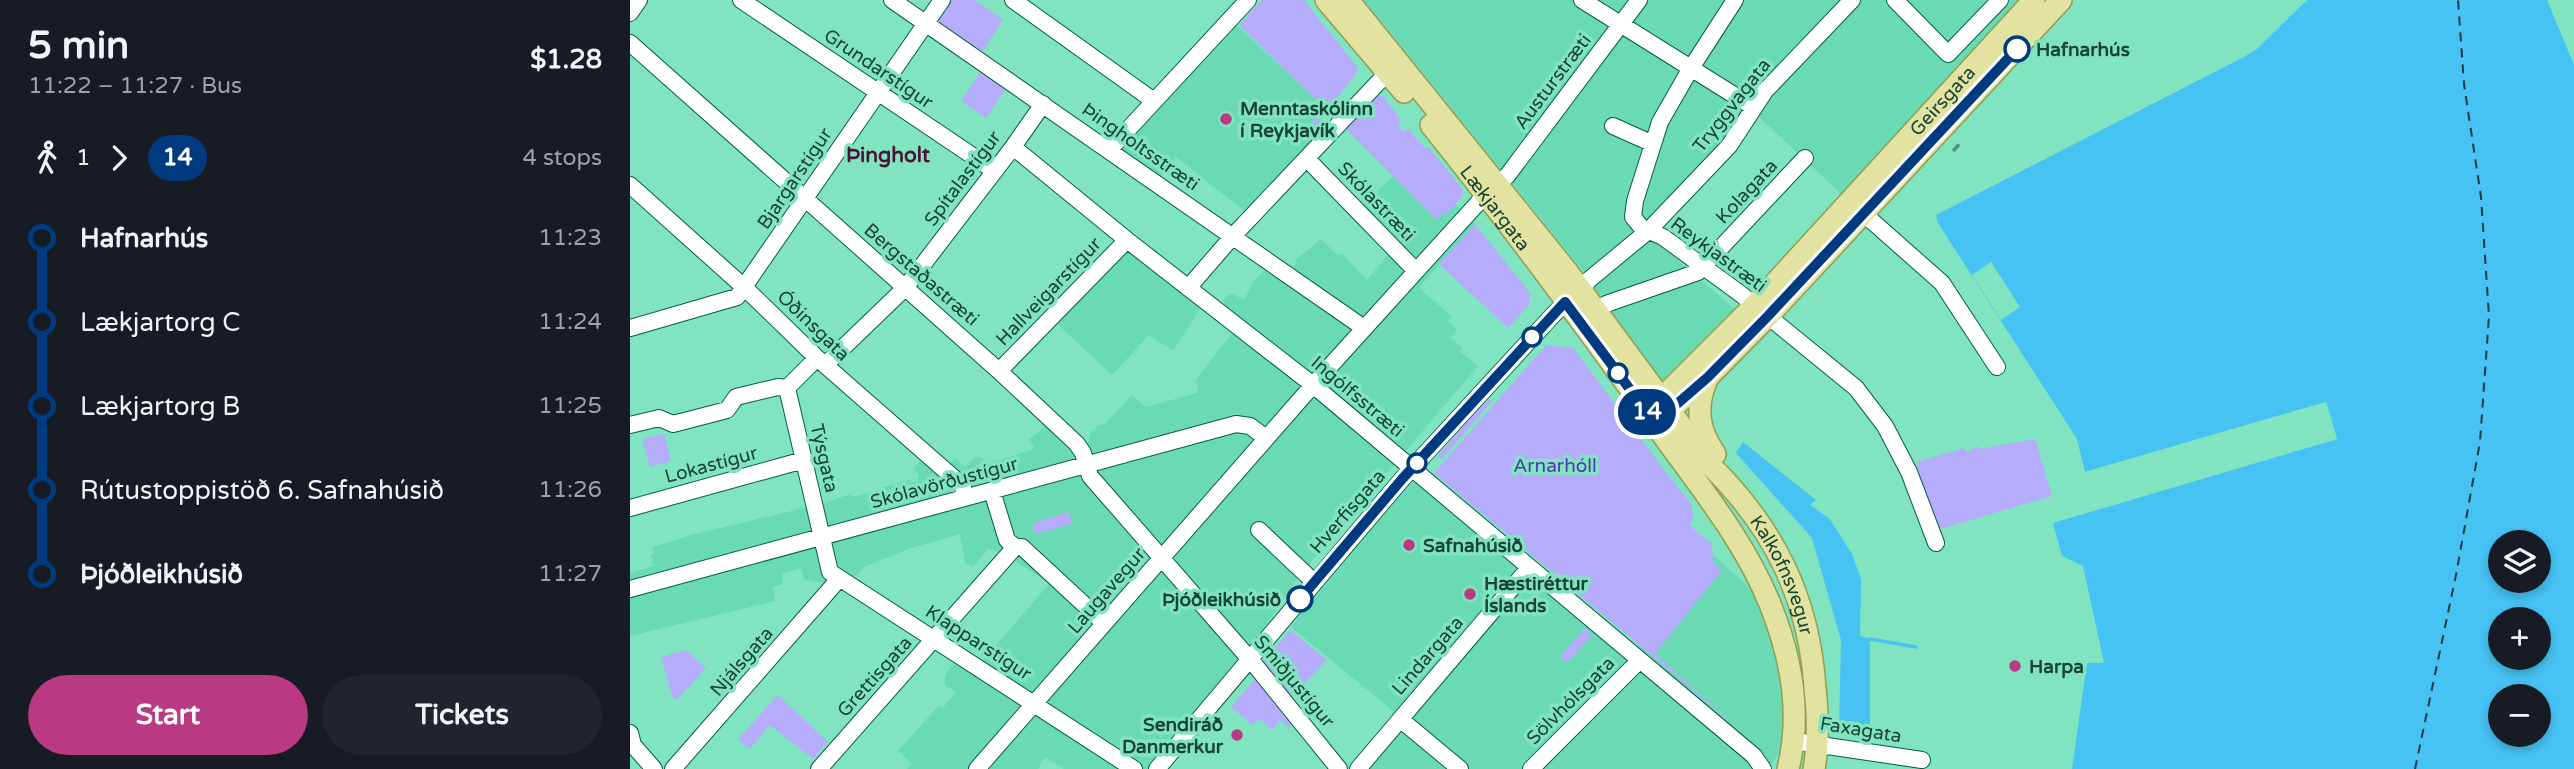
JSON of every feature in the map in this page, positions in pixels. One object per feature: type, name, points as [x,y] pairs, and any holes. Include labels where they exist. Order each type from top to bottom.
[{"type":"main road","name":"Lækjargata","points":[[1326,0],[1353,7],[1492,189]]},
{"type":"main road","name":"Geirsgata","points":[[1658,411],[1761,311],[1857,208],[2034,0]]},
{"type":"main road","name":"Geirsgata","points":[[1658,411],[1708,377],[1761,311],[1784,298],[1789,281],[1849,216],[2061,0]]},
{"type":"main road","name":"Lækjargata","points":[[1353,7],[1388,72],[1566,270],[1572,296],[1658,411]]},
{"type":"main road","points":[[1708,377],[1700,400],[1700,424],[1704,437],[1735,489]]},
{"type":"main road","name":"Kalkofnsvegur","points":[[1658,411],[1735,489],[1771,539],[1789,574],[1803,611],[1814,667],[1818,743],[1814,769]]},
{"type":"main road","name":"Kalkofnsvegur","points":[[1658,411],[1770,603],[1783,639],[1794,702],[1793,741],[1788,769]]},
{"type":"street","points":[[630,13],[639,0]]},
{"type":"street","name":"Grundarstígur","points":[[741,0],[995,171]]},
{"type":"street","name":"Þingholtsstræti","points":[[892,0],[1364,328]]},
{"type":"street","name":"Bjargarstígur","points":[[745,288],[942,0]]},
{"type":"street","points":[[1013,0],[1154,101]]},
{"type":"street","points":[[1582,0],[1753,107]]},
{"type":"street","name":"Austurstræti","points":[[1364,328],[1492,189],[1510,173],[1639,0]]},
{"type":"street","points":[[1648,231],[1636,223],[1632,211],[1651,143],[1690,68],[1735,0]]},
{"type":"street","name":"Tryggvagata","points":[[1572,296],[1648,231],[1729,146],[1771,84],[1852,0]]},
{"type":"street","points":[[1895,0],[1948,54],[2000,0]]},
{"type":"street","points":[[1109,149],[1242,1]]},
{"type":"street","name":"Bergstaðastræti","points":[[630,43],[999,371],[1077,444],[1083,453],[1090,476],[1163,556]]},
{"type":"street","points":[[1188,288],[1233,236],[1388,72]]},
{"type":"street","name":"Spítalastígur","points":[[787,388],[905,288],[1043,104]]},
{"type":"street","points":[[1613,126],[1651,143]]},
{"type":"street","name":"Ingólfsstræti","points":[[1013,147],[1313,385],[1754,756],[1763,769]]},
{"type":"street","name":"Skólastræti","points":[[1307,159],[1416,271]]},
{"type":"street","name":"Kolagata","points":[[1606,303],[1691,276],[1703,268],[1805,159]]},
{"type":"street","name":"Óðinsgata","points":[[630,185],[962,486],[964,498]]},
{"type":"street","points":[[1857,208],[1942,283],[1997,367]]},
{"type":"street","name":"Reykjastræti","points":[[1648,231],[1664,237],[1856,388],[1885,426],[1909,472],[1936,543]]},
{"type":"street","name":"Hallveigarstígur","points":[[999,371],[1127,240]]},
{"type":"street","points":[[630,328],[732,300],[745,288]]},
{"type":"street","name":"Hverfisgata","points":[[1157,769],[1412,469],[1572,296]]},
{"type":"street","name":"Laugavegur","points":[[983,767],[1034,703],[1364,328]]},
{"type":"street","points":[[630,425],[659,418],[673,424],[727,410],[736,397],[778,387],[787,388]]},
{"type":"street","name":"Týsgata","points":[[787,388],[822,537]]},
{"type":"street","name":"Skólavörðustígur","points":[[630,589],[1236,425],[1250,426],[1266,438]]},
{"type":"street","name":"Lokastígur","points":[[630,508],[804,460]]},
{"type":"street","points":[[992,491],[1007,540],[1015,547],[1022,547],[1104,623]]},
{"type":"street","points":[[1259,530],[1314,582]]},
{"type":"street","points":[[822,537],[830,572],[839,579]]},
{"type":"street","name":"Grettisgata","points":[[819,769],[1015,547]]},
{"type":"street","name":"Smiðjustígur","points":[[1163,556],[1339,769]]},
{"type":"street","name":"Lindargata","points":[[1358,769],[1529,568]]},
{"type":"street","name":"Klapparstígur","points":[[839,579],[935,638],[1134,769]]},
{"type":"street","name":"Njálsgata","points":[[673,769],[839,579]]},
{"type":"street","name":"Sölvhólsgata","points":[[1531,769],[1639,661]]},
{"type":"street","points":[[1400,719],[1460,769]]},
{"type":"street","points":[[630,733],[632,745],[654,769]]},
{"type":"street","name":"Faxagata","points":[[1793,741],[1922,760]]},
{"type":"shaded area","points":[[1364,0],[2049,0],[1856,208],[1755,113],[1649,235],[1735,310],[1662,389],[1593,301],[1593,283]]},
{"type":"shaded area","name":"Menntaskólinn í Reykjavík","points":[[1228,17],[1323,106],[1307,131],[1314,139],[1247,213],[1176,157],[1156,181],[1114,150]]},
{"type":"shaded area","points":[[1393,176],[1437,219],[1443,213],[1446,215],[1455,204],[1475,224],[1419,288],[1452,317],[1448,321],[1457,330],[1451,338],[1463,348],[1460,352],[1478,366],[1300,575],[1249,650],[1151,769],[1064,769],[1045,757],[1038,769],[907,769],[912,763],[898,751],[939,705],[943,708],[956,692],[945,685],[945,676],[951,666],[958,664],[974,670],[1050,583],[999,552],[988,549],[973,567],[965,563],[960,534],[908,549],[864,567],[858,575],[821,583],[804,579],[801,568],[782,574],[783,584],[773,587],[775,601],[630,636],[630,573],[653,566],[653,547],[691,535],[825,503],[850,494],[851,497],[864,494],[910,479],[911,482],[918,481],[919,475],[913,469],[925,454],[944,472],[955,458],[965,467],[974,457],[983,458],[988,463],[1032,450],[1034,447],[1028,440],[1051,422],[1080,450],[1088,444],[1091,431],[1095,430],[1096,426],[1105,424],[1132,395],[1146,407],[1197,393],[1198,386],[1195,381],[1236,328],[1217,312],[1225,302],[1222,300],[1231,293],[1244,300],[1254,281],[1276,258],[1292,269],[1297,263],[1294,261],[1321,239],[1338,255],[1341,253],[1367,280],[1391,251],[1354,214]]},
{"type":"shaded area","points":[[1127,244],[1201,307],[1173,351],[1149,335],[1112,375],[1056,323]]},
{"type":"shaded area","points":[[1416,476],[1632,653],[1714,556],[1746,584],[1763,607],[1777,640],[1788,727],[1779,753],[1768,769],[1362,769],[1404,720],[1291,627]]},
{"type":"green space","points":[[952,0],[975,0],[1003,20],[981,53],[938,21]]},
{"type":"green space","points":[[1262,0],[1304,0],[1357,67],[1357,72],[1310,135],[1306,131],[1323,106],[1239,25]]},
{"type":"green space","points":[[982,70],[1007,87],[986,118],[961,101]]},
{"type":"green space","points":[[1382,95],[1401,120],[1398,126],[1403,131],[1408,129],[1424,147],[1429,148],[1463,189],[1462,197],[1446,215],[1443,213],[1437,220],[1346,129],[1376,96]]},
{"type":"green space","points":[[1475,224],[1530,293],[1529,305],[1508,328],[1439,264]]},
{"type":"green space","name":"Arnarhóll","points":[[1546,345],[1573,348],[1691,503],[1693,519],[1689,525],[1712,544],[1713,562],[1722,570],[1655,654],[1743,732],[1434,473]]},
{"type":"green space","points":[[1494,399],[1443,458],[1436,458],[1481,405]]},
{"type":"green space","points":[[664,434],[671,461],[650,467],[642,439]]},
{"type":"green space","points":[[2035,439],[2052,496],[1930,532],[1917,462],[1964,448],[1967,452],[1978,446],[1979,449]]},
{"type":"green space","points":[[1069,512],[1072,524],[1035,534],[1032,523]]},
{"type":"green space","points":[[1585,628],[1592,635],[1570,660],[1561,658],[1562,654]]},
{"type":"green space","points":[[1290,630],[1327,660],[1290,698],[1262,664]]},
{"type":"green space","points":[[686,650],[706,668],[677,700],[672,696],[661,657]]},
{"type":"green space","points":[[1256,678],[1293,723],[1289,728],[1280,720],[1272,730],[1259,718],[1253,725],[1231,707]]},
{"type":"green space","points":[[778,695],[828,742],[813,759],[770,725],[750,749],[738,739]]},
{"type":"water","points":[[2307,0],[2547,0],[2574,65],[2574,769],[2072,769],[2087,663],[2104,663],[2083,566],[2062,556],[2053,523],[2337,439],[2326,402],[2085,472],[2077,439],[1938,223],[1936,215],[2257,49]]},
{"type":"water","points":[[1743,442],[1816,500],[1810,505],[1829,518],[1852,554],[1861,579],[1860,636],[1870,639],[1870,728],[1839,727],[1841,640],[1812,538],[1736,453]]},
{"type":"pier","points":[[1991,262],[2020,307],[2001,320],[1972,275]]},
{"type":"pier","points":[[2326,402],[2337,439],[2096,510],[2095,507],[2333,437],[2324,406],[2086,475],[2085,472]]},
{"type":"waterway","points":[[1870,639],[1916,647]]},
{"type":"ferry route","points":[[2415,769],[2456,575],[2480,442],[2489,316],[2481,197],[2464,84],[2458,0]]},
{"type":"railway","points":[[1953,151],[1965,138]]},
{"type":"bus line","name":"14","points":[[1300,599],[1403,478],[1565,302],[1655,423],[1708,377],[1768,316],[2017,49]]},
{"type":"place","name":"Hafnarhús","points":[[2017,49]]},
{"type":"place","name":"Menntaskólinn í Reykjavík","points":[[1226,119]]},
{"type":"place","name":"Safnahúsið","points":[[1409,545]]},
{"type":"place","name":"Hæstiréttur Íslands","points":[[1470,594]]},
{"type":"place","name":"Þjóðleikhúsið","points":[[1300,599]]},
{"type":"place","name":"Harpa","points":[[2015,666]]},
{"type":"place","name":"Sendiráð Danmerkur","points":[[1237,735]]},
{"type":"district","name":"Þingholt","points":[[888,155]]}]
